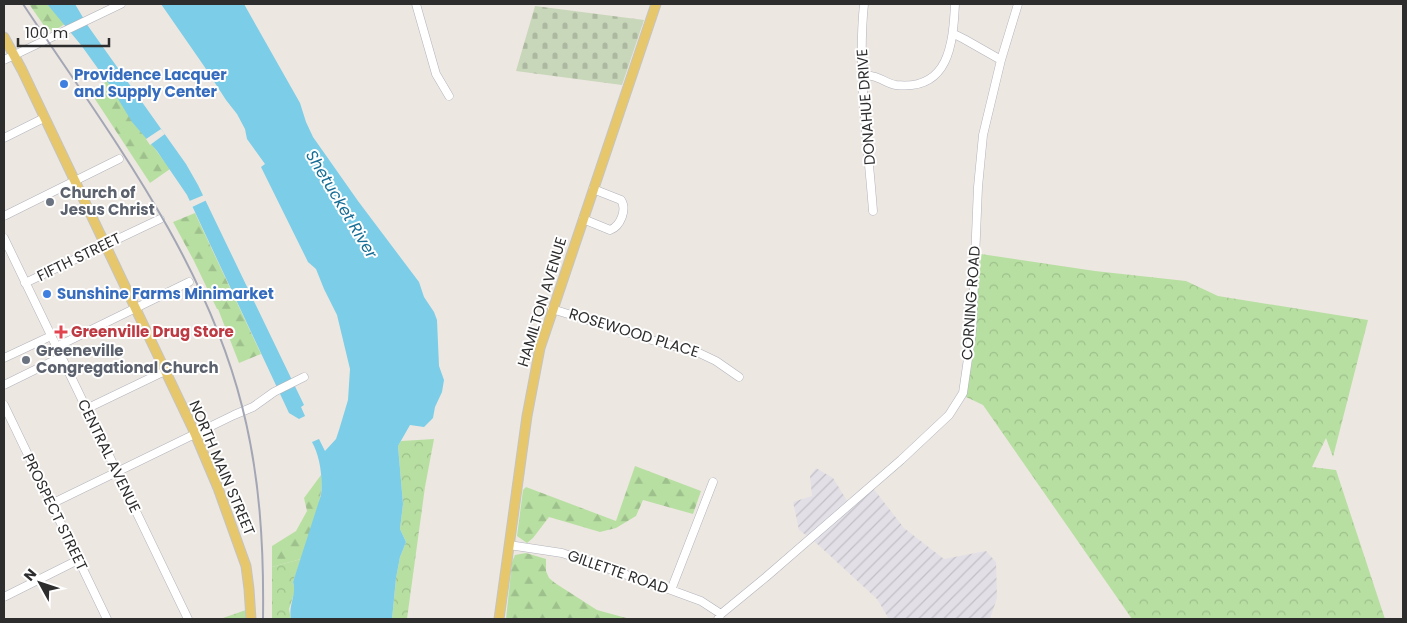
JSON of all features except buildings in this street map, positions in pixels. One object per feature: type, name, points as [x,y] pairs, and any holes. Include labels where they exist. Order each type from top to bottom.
[{"type":"main road","name":"HAMILTON AVENUE","points":[[499,619],[530,397],[540,348],[656,4]]},
{"type":"main road","name":"NORTH MAIN STREET","points":[[4,37],[195,434],[218,488],[242,553],[248,577],[251,619]]},
{"type":"street","points":[[4,60],[121,4]]},
{"type":"street","points":[[416,4],[436,74],[449,96]]},
{"type":"street","name":"DONAHUE DRIVE","points":[[864,4],[861,33],[862,74],[873,211]]},
{"type":"street","points":[[862,74],[877,77],[893,85],[908,86],[927,81],[942,68],[949,54],[954,34],[955,4]]},
{"type":"street","name":"CORNING ROAD","points":[[719,617],[901,460],[949,415],[963,393],[972,331],[978,187],[983,134],[1018,4]]},
{"type":"street","points":[[954,34],[1002,60]]},
{"type":"street","points":[[4,138],[44,118]]},
{"type":"street","points":[[4,216],[119,159]]},
{"type":"street","points":[[583,219],[610,230],[617,226],[622,215],[624,205],[621,200],[593,189]]},
{"type":"street","name":"FIFTH STREET","points":[[25,283],[160,219]]},
{"type":"street","name":"CENTRAL AVENUE","points":[[4,238],[188,619]]},
{"type":"street","points":[[56,347],[189,282]]},
{"type":"street","name":"ROSEWOOD PLACE","points":[[552,309],[658,342],[697,352],[716,361],[739,377]]},
{"type":"street","points":[[4,358],[51,336]]},
{"type":"street","points":[[4,385],[61,357]]},
{"type":"street","points":[[86,409],[165,371]]},
{"type":"street","points":[[51,504],[253,407],[278,390],[304,378]]},
{"type":"street","name":"PROSPECT STREET","points":[[4,405],[107,619]]},
{"type":"street","points":[[671,590],[713,482]]},
{"type":"street","name":"GILLETTE ROAD","points":[[509,545],[562,553],[671,590],[701,602],[719,617]]},
{"type":"street","points":[[4,597],[78,560]]},
{"type":"shaded area","points":[[816,468],[833,478],[851,507],[873,488],[904,528],[944,559],[986,551],[996,562],[997,598],[990,619],[889,619],[877,599],[814,541],[799,530],[793,502],[812,496],[810,476]]},
{"type":"green space","points":[[29,4],[47,4],[65,24],[52,32],[50,29],[47,30]]},
{"type":"green space","points":[[535,6],[644,20],[622,85],[516,71]]},
{"type":"green space","points":[[107,81],[136,126],[170,169],[150,183],[91,93]]},
{"type":"green space","points":[[195,213],[261,354],[239,363],[218,309],[173,222]]},
{"type":"green space","points":[[981,254],[1095,271],[1186,281],[1218,296],[1368,320],[1333,457],[1326,438],[1312,467],[1336,470],[1385,619],[1132,619],[983,405],[964,396],[971,368]]},
{"type":"green space","points":[[434,439],[425,487],[407,619],[392,619],[396,578],[400,557],[406,542],[400,529],[403,504],[398,446],[401,441]]},
{"type":"green space","points":[[635,466],[701,491],[693,514],[643,500],[636,516],[616,528],[600,532],[549,517],[527,543],[517,536],[523,490],[526,487],[616,521]]},
{"type":"green space","points":[[321,475],[322,484],[319,505],[301,559],[272,567],[272,546],[296,531],[307,511],[304,498]]},
{"type":"green space","points":[[526,553],[546,559],[546,571],[549,578],[597,610],[630,619],[506,619],[512,562],[515,555]]},
{"type":"green space","points":[[301,559],[293,582],[295,591],[289,609],[291,619],[272,619],[272,567]]},
{"type":"green space","points":[[246,610],[246,619],[220,619]]},
{"type":"water","points":[[47,4],[75,4],[88,26],[186,164],[198,185],[304,405],[301,407],[305,416],[299,419],[289,413],[187,195],[157,151],[132,122],[109,84],[81,45]]},
{"type":"water","name":"Shetucket River","points":[[161,4],[244,4],[300,103],[313,137],[419,282],[424,297],[434,312],[437,320],[439,366],[444,380],[433,418],[424,427],[410,425],[398,446],[403,504],[400,529],[406,542],[400,557],[396,578],[392,619],[291,619],[293,582],[321,495],[320,467],[312,442],[319,439],[325,451],[336,439],[348,400],[350,369],[337,315],[316,269],[308,262],[261,167],[265,164],[247,139],[245,129],[237,114]]},
{"type":"pier","points":[[161,129],[165,134],[150,145],[146,139]]},
{"type":"pier","points":[[204,195],[207,200],[190,208],[187,202]]},
{"type":"railway","points":[[23,4],[150,196],[204,298],[225,351],[242,406],[257,485],[262,538],[263,619]]},
{"type":"place","name":"Providence Lacquer and Supply Center","points":[[64,84]]},
{"type":"place","name":"Church of Jesus Christ","points":[[50,202]]},
{"type":"place","name":"Sunshine Farms Minimarket","points":[[47,294]]},
{"type":"place","name":"Greenville Drug Store","points":[[61,332]]},
{"type":"place","name":"Greeneville Congregational Church","points":[[26,360]]}]
